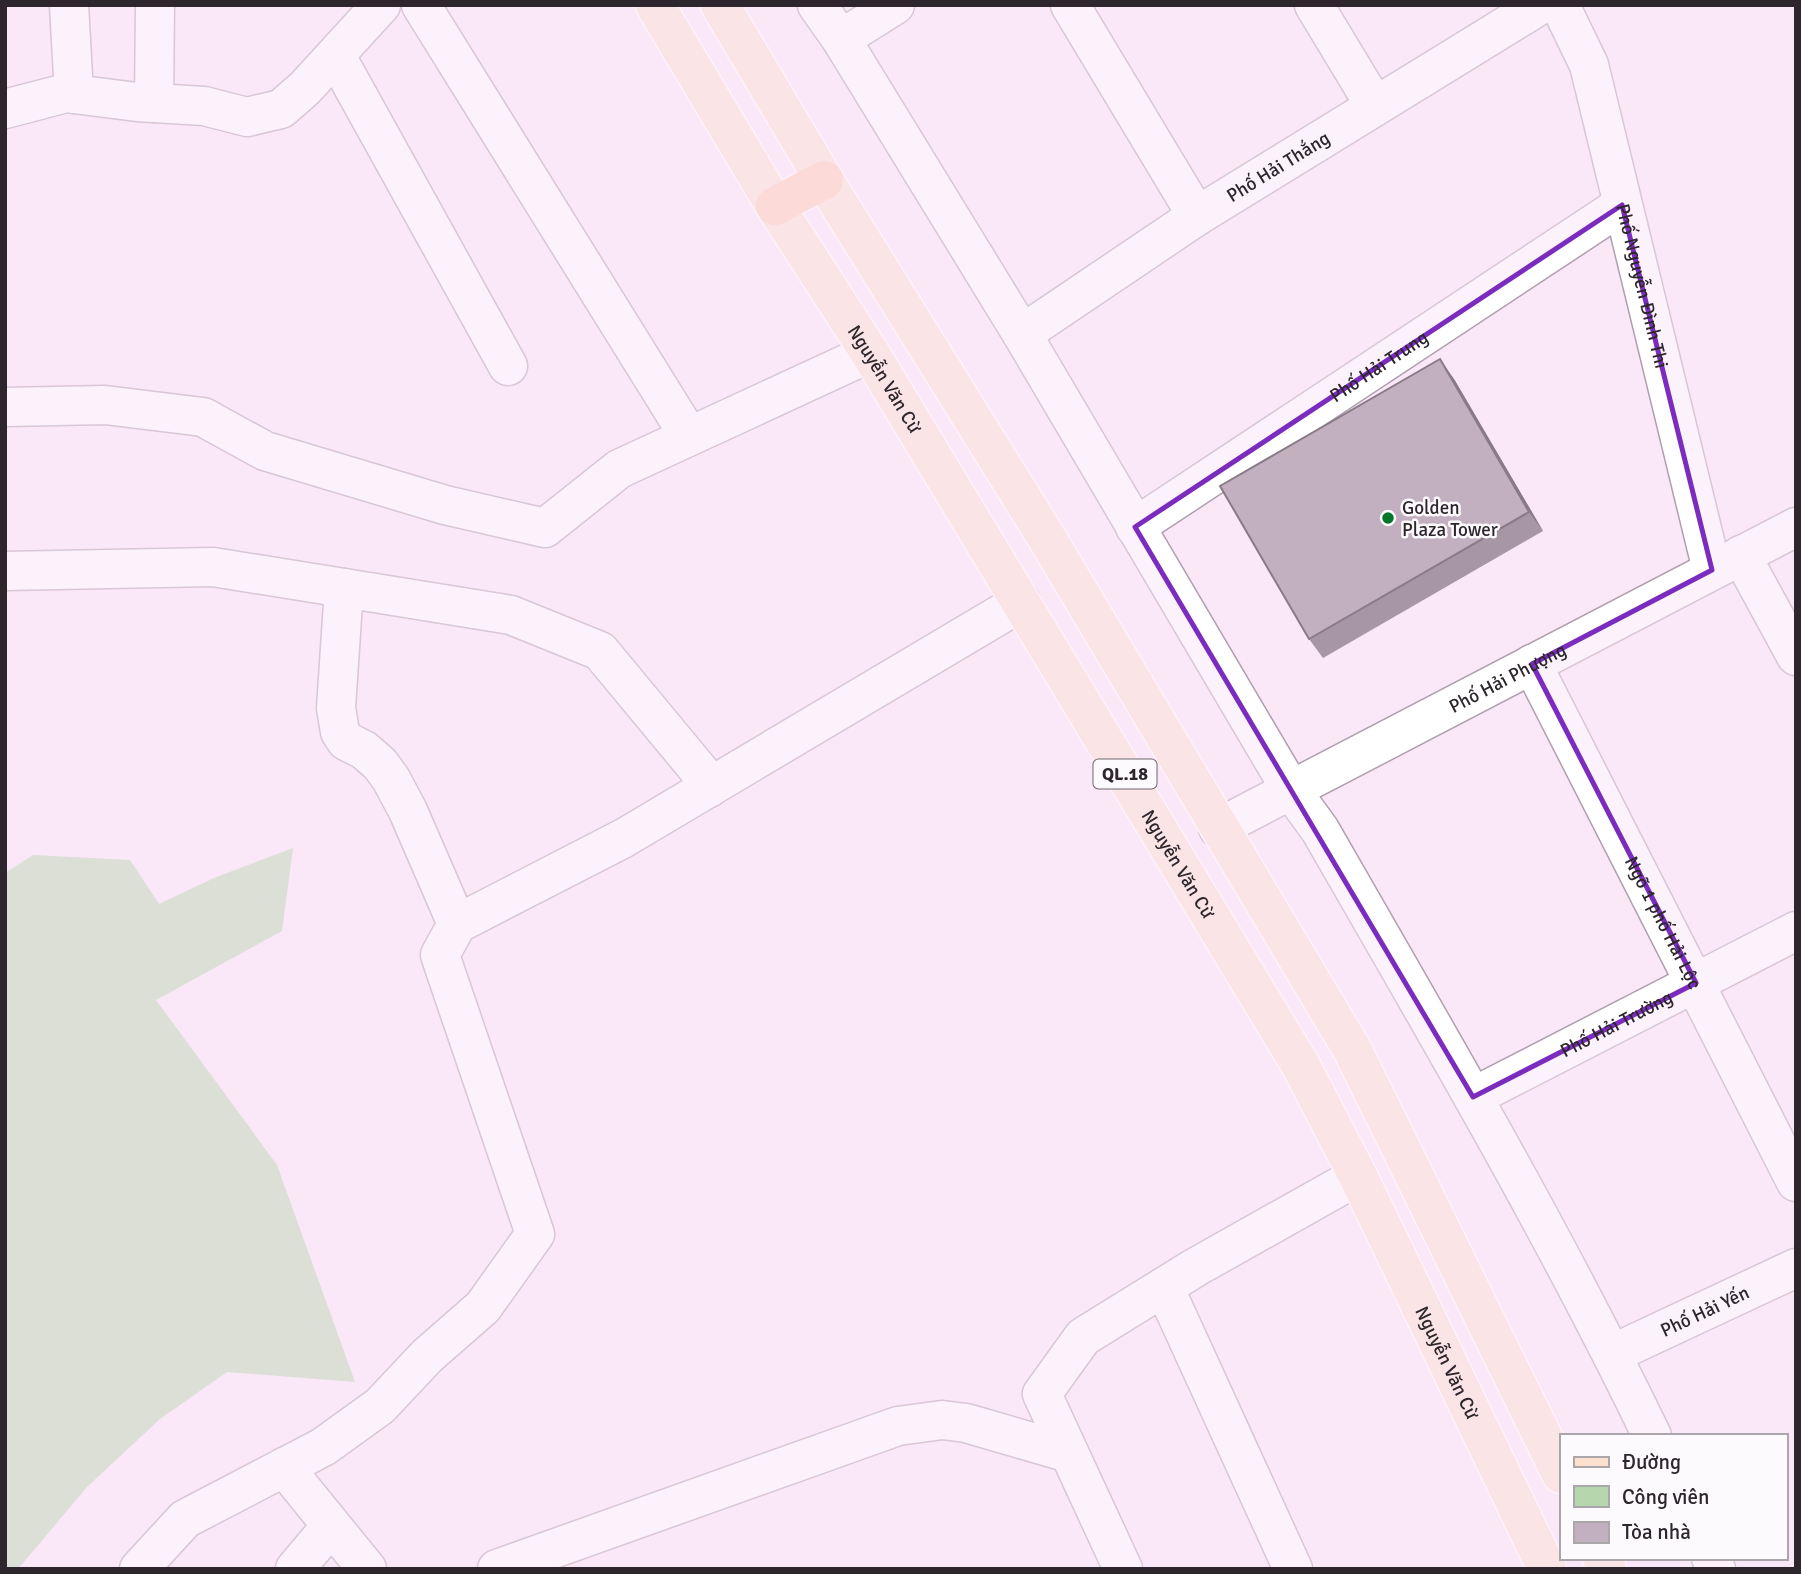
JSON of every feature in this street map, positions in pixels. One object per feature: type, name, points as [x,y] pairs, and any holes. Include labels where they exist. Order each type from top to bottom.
[{"type":"highway","points":[[775,206],[824,180]]},
{"type":"main road","name":"Nguyễn Văn Cừ","points":[[655,5],[775,206],[870,353],[1301,1066],[1358,1176],[1546,1569]]},
{"type":"main road","name":"QL.18","points":[[720,5],[824,180],[1045,535],[1353,1051],[1560,1472]]},
{"type":"street","points":[[69,5],[75,94]]},
{"type":"street","points":[[154,103],[155,5]]},
{"type":"street","points":[[5,109],[66,93],[204,106],[247,117],[281,109],[305,88],[381,5]]},
{"type":"street","points":[[421,5],[689,436]]},
{"type":"street","points":[[817,5],[841,39],[1022,334],[1291,790],[1320,830],[1473,1097],[1612,1354],[1651,1434]]},
{"type":"street","points":[[841,39],[895,5]]},
{"type":"street","points":[[1070,5],[1197,216]]},
{"type":"street","points":[[1314,5],[1376,106]]},
{"type":"street","name":"Phố Hải Thắng","points":[[1022,334],[1197,216],[1540,5]]},
{"type":"street","name":"Phố Nguyễn Đình Thi","points":[[1560,5],[1589,65],[1622,205],[1727,563],[1796,656]]},
{"type":"street","points":[[336,55],[508,366]]},
{"type":"street","name":"Phố Hải Trung","points":[[1135,527],[1622,205]]},
{"type":"street","points":[[5,407],[105,405],[203,417],[265,451],[445,505],[545,528],[619,469],[870,353]]},
{"type":"street","name":"Phố Hải Phượng","points":[[1218,828],[1796,527]]},
{"type":"street","points":[[5,571],[213,567],[511,615],[600,651],[702,774],[709,788]]},
{"type":"street","points":[[344,588],[336,708],[340,732],[346,741],[364,750],[380,764],[391,779],[408,811],[457,924]]},
{"type":"street","points":[[139,1569],[185,1519],[323,1447],[380,1406],[427,1356],[484,1307],[535,1234],[440,955],[457,924],[624,838],[1021,602]]},
{"type":"street","name":"Ngõ 1 phố Hải Lộc","points":[[1532,664],[1796,1182]]},
{"type":"street","name":"Phố Hải Trường","points":[[1473,1097],[1796,931]]},
{"type":"street","points":[[1123,1569],[1042,1394],[1083,1337],[1164,1287],[1358,1176]]},
{"type":"street","name":"Phố Hải Yến","points":[[1612,1354],[1796,1268]]},
{"type":"street","points":[[1164,1287],[1293,1569]]},
{"type":"street","points":[[497,1569],[898,1426],[942,1420],[966,1423],[1069,1453]]},
{"type":"street","points":[[284,1467],[367,1569]]},
{"type":"street","points":[[295,1569],[331,1527]]},
{"type":"highlighted area","points":[[1622,205],[1712,570],[1532,664],[1696,983],[1473,1097],[1135,527]]},
{"type":"green space","points":[[293,848],[282,931],[156,1000],[277,1165],[355,1382],[227,1372],[160,1419],[87,1487],[18,1569],[5,1569],[5,873],[33,855],[130,860],[159,904],[214,878]]},
{"type":"building","name":"Golden Plaza Tower","points":[[1440,359],[1529,512],[1309,639],[1220,486]]},
{"type":"place","name":"Golden Plaza Tower","points":[[1388,518]]}]
